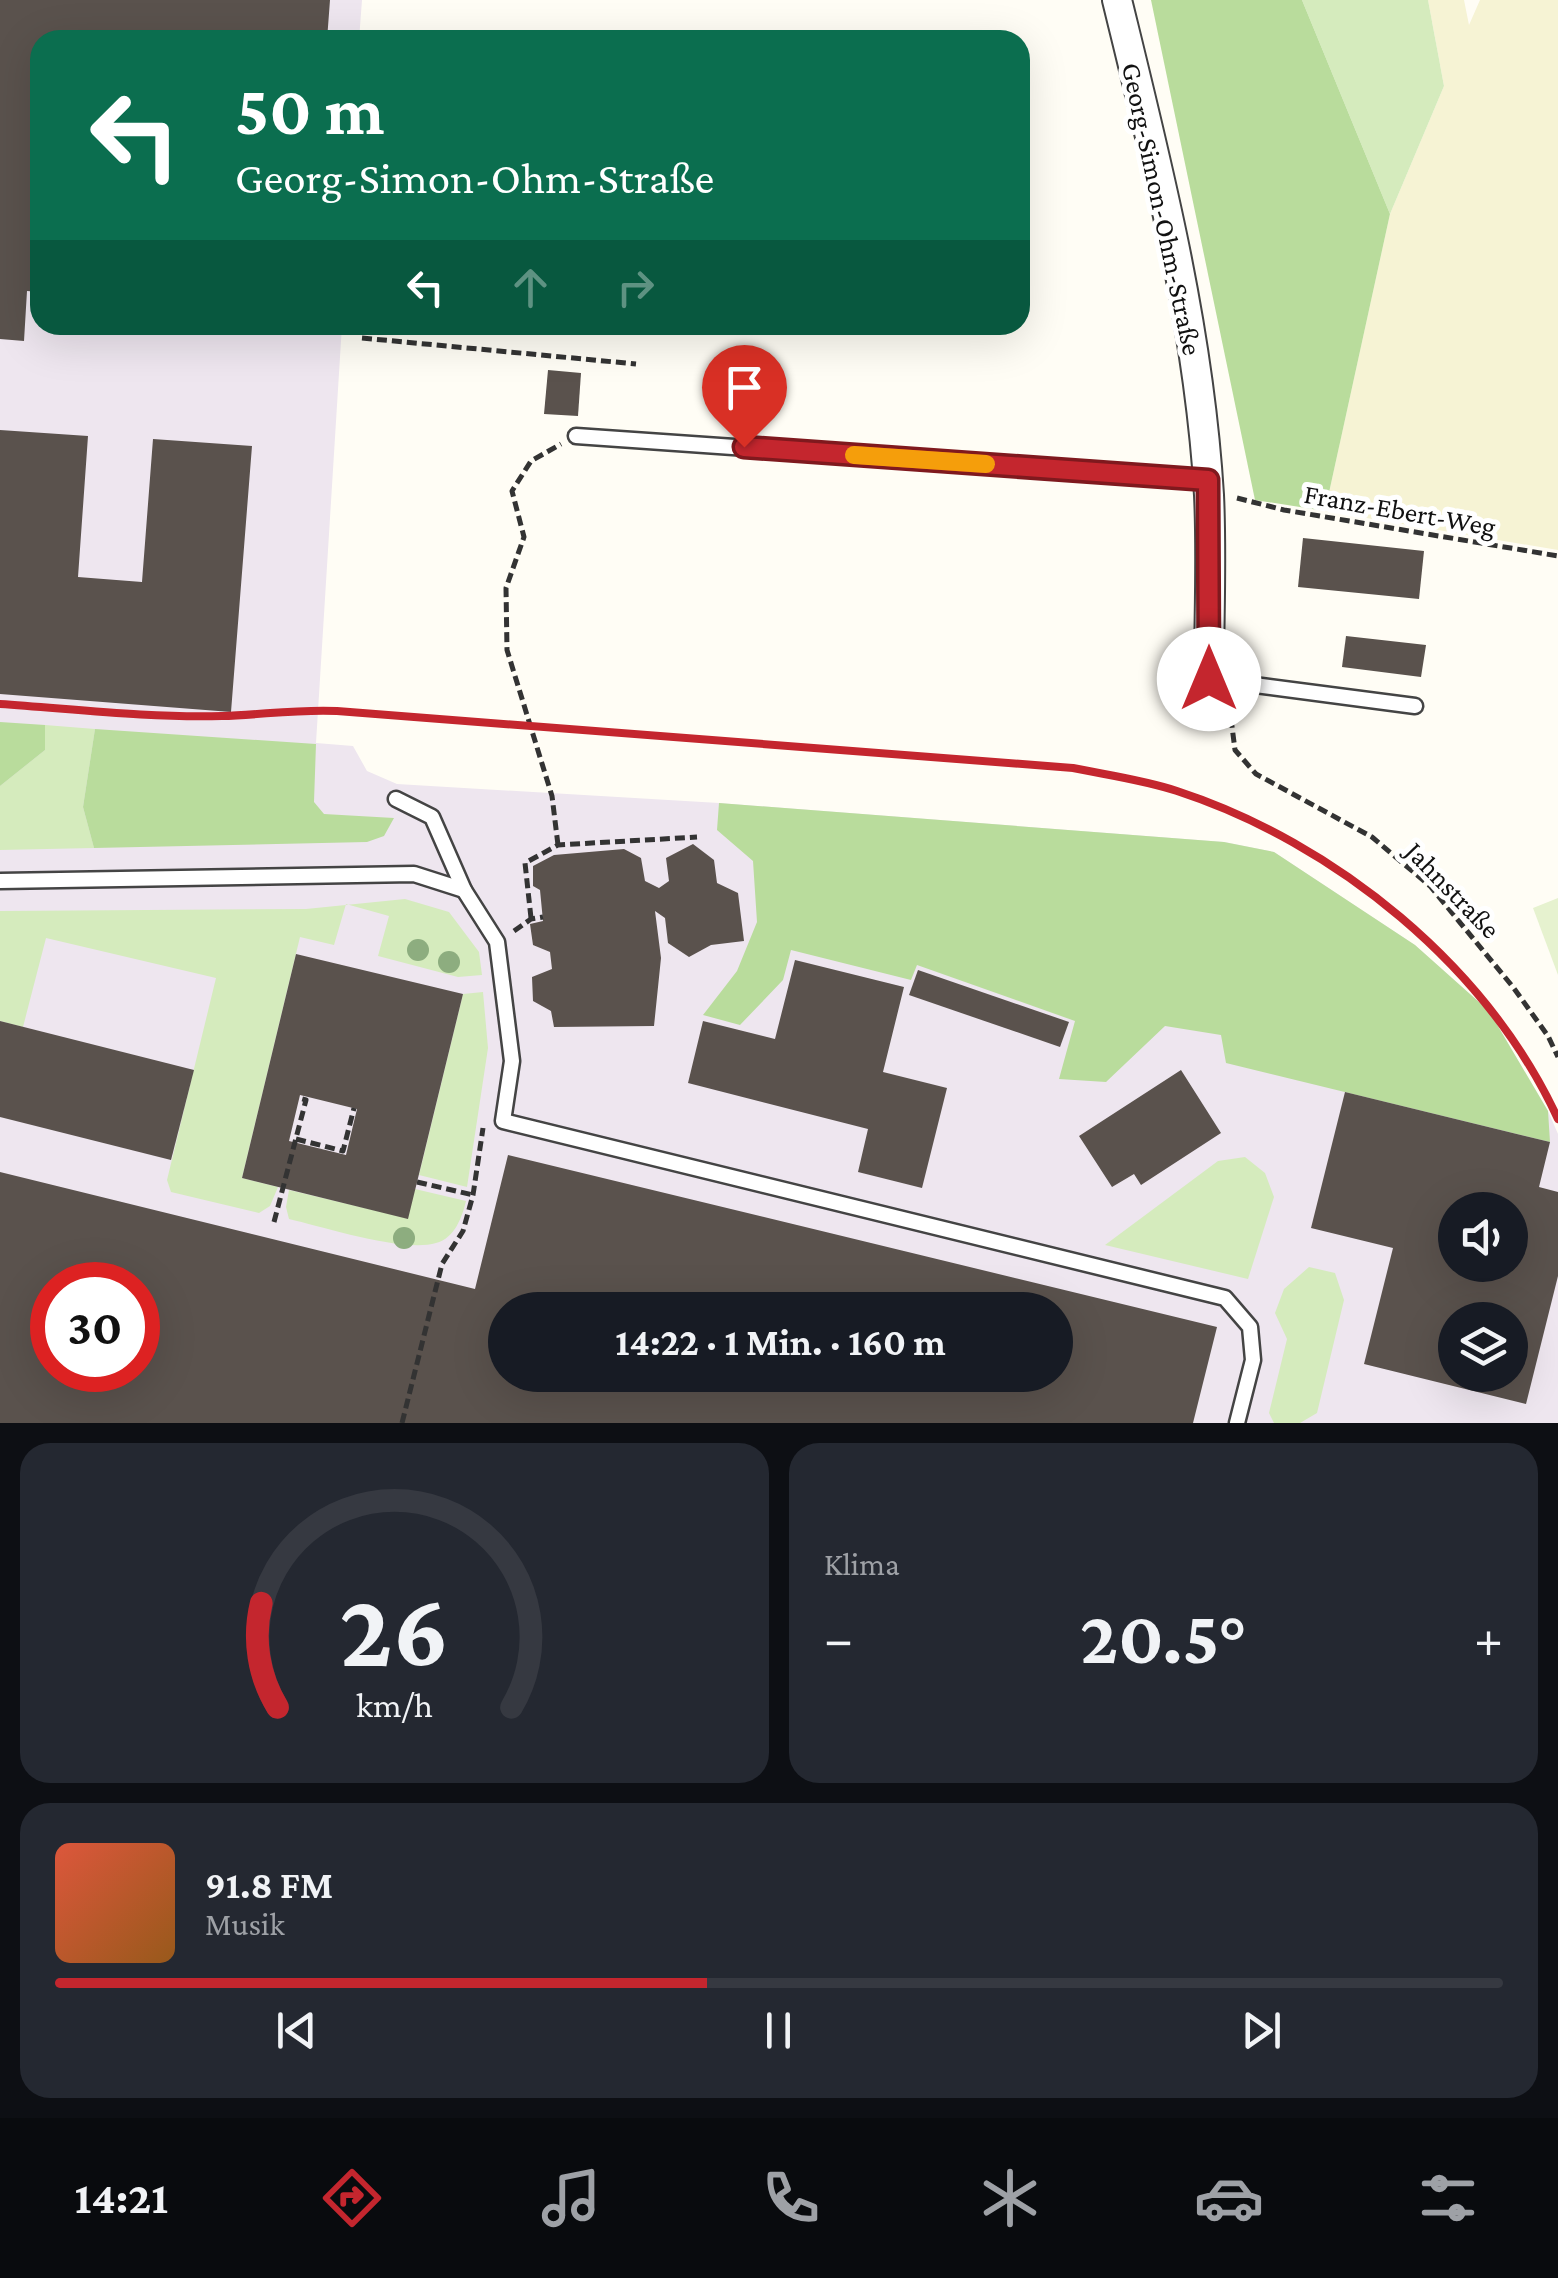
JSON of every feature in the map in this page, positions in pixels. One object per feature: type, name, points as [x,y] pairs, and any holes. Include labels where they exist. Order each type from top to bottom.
[{"type":"street","name":"Georg-Simon-Ohm-Straße","points":[[1118,0],[1180,274],[1208,480],[1218,686]]},
{"type":"lane","points":[[576,436],[1208,480]]},
{"type":"lane","points":[[1218,686],[1416,706]]},
{"type":"lane","points":[[396,799],[432,817],[464,890],[497,942],[512,1060],[503,1121],[1225,1298],[1250,1327],[1252,1343],[1253,1360],[1237,1423]]},
{"type":"lane","points":[[0,881],[414,874],[464,890]]},
{"type":"path","points":[[362,338],[636,364]]},
{"type":"path","points":[[558,845],[552,796],[507,650],[506,588],[524,537],[512,491],[531,461],[576,436]]},
{"type":"path","name":"Franz-Ebert-Weg","points":[[1237,498],[1284,510],[1558,556]]},
{"type":"path","name":"Jahnstraße","points":[[1218,686],[1235,750],[1256,774],[1372,838],[1430,886],[1514,987],[1558,1057]]},
{"type":"path","points":[[531,919],[525,863],[558,845],[697,837]]},
{"type":"path","points":[[497,942],[531,919],[543,917]]},
{"type":"path","points":[[274,1222],[306,1100],[299,1098]]},
{"type":"path","points":[[296,1140],[343,1151],[354,1110]]},
{"type":"path","points":[[402,1423],[442,1264],[462,1231],[473,1195],[484,1124]]},
{"type":"path","points":[[417,1182],[473,1195]]},
{"type":"shaded area","points":[[0,0],[362,0],[360,30],[30,30],[30,335],[341,335],[316,743],[353,746],[367,771],[397,784],[719,803],[1224,842],[1274,852],[1415,945],[1489,1011],[1558,1134],[1558,1423],[0,1423]]},
{"type":"shaded area","points":[[1428,0],[1464,0],[1469,25],[1480,0],[1558,0],[1558,550],[1325,511],[1390,214],[1444,86]]},
{"type":"green space","points":[[1151,0],[1302,0],[1390,214],[1325,511],[1255,500]]},
{"type":"green space","points":[[1302,0],[1428,0],[1444,86],[1390,214]]},
{"type":"green space","points":[[0,722],[45,725],[45,750],[0,786]]},
{"type":"green space","points":[[45,725],[95,729],[83,807],[94,848],[0,850],[0,786],[45,750]]},
{"type":"green space","points":[[95,729],[316,744],[314,802],[324,814],[394,818],[384,836],[367,842],[94,848],[83,807]]},
{"type":"green space","points":[[719,803],[1224,842],[1274,852],[1415,945],[1489,1011],[1548,1111],[1550,1142],[1226,1063],[1221,1035],[1165,1026],[1106,1082],[1059,1079],[1075,1021],[917,965],[911,980],[791,950],[783,980],[740,1025],[703,1015],[737,971],[757,922],[753,861],[717,830]]},
{"type":"green space","points":[[1558,898],[1558,975],[1533,908]]},
{"type":"green space","points":[[405,899],[449,912],[479,952],[482,975],[458,977],[378,956],[389,916],[349,905]]},
{"type":"green space","points":[[346,905],[334,945],[300,937],[242,1178],[278,1187],[270,1206],[259,1213],[171,1192],[167,1180],[216,978],[46,938],[23,1027],[0,1021],[0,911],[306,909]]},
{"type":"green space","points":[[483,992],[488,1048],[467,1187],[419,1175],[463,994]]},
{"type":"green space","points":[[1245,1157],[1265,1173],[1274,1197],[1248,1279],[1105,1245],[1218,1161]]},
{"type":"green space","points":[[415,1189],[466,1201],[457,1226],[448,1237],[422,1245],[364,1238],[289,1219],[286,1207],[289,1190],[407,1218]]},
{"type":"green space","points":[[1309,1267],[1335,1273],[1344,1300],[1317,1413],[1300,1423],[1274,1423],[1269,1413],[1287,1339],[1275,1313],[1284,1289]]},
{"type":"building","points":[[0,0],[330,0],[328,30],[30,30],[30,291],[27,291],[24,341],[0,339]]},
{"type":"building","points":[[548,370],[581,373],[578,416],[544,414]]},
{"type":"building","points":[[0,430],[88,436],[78,577],[142,582],[153,439],[252,446],[231,712],[0,694]]},
{"type":"building","points":[[1303,538],[1424,551],[1419,599],[1298,587]]},
{"type":"building","points":[[1346,636],[1426,645],[1421,677],[1342,667]]},
{"type":"building","points":[[693,844],[714,860],[717,883],[738,893],[744,941],[711,945],[689,957],[668,943],[665,918],[655,911],[661,958],[654,1026],[554,1027],[551,1011],[533,1001],[532,977],[552,969],[550,952],[533,945],[530,924],[543,921],[540,890],[533,886],[533,866],[554,855],[624,849],[641,858],[645,881],[659,888],[669,881],[666,858]]},
{"type":"building","points":[[296,954],[463,994],[408,1219],[242,1178]],"holes":[[[300,1095],[357,1109],[346,1155],[289,1141]]]},
{"type":"building","points":[[795,960],[904,987],[883,1072],[947,1088],[922,1188],[858,1172],[868,1129],[688,1083],[703,1021],[775,1039]]},
{"type":"building","points":[[918,970],[1069,1022],[1060,1047],[909,995]]},
{"type":"building","points":[[0,1021],[194,1070],[171,1160],[0,1117]]},
{"type":"building","points":[[1181,1070],[1221,1133],[1141,1185],[1134,1174],[1112,1187],[1079,1136]]},
{"type":"building","points":[[1345,1092],[1550,1142],[1539,1187],[1558,1192],[1558,1276],[1526,1404],[1477,1392],[1528,1392],[1528,1302],[1438,1302],[1438,1382],[1364,1364],[1393,1248],[1311,1228]]},
{"type":"building","points":[[508,1155],[1073,1292],[488,1292],[488,1392],[1073,1392],[1073,1292],[1217,1327],[1193,1423],[0,1423],[0,1172],[475,1289]]},
{"type":"railway","points":[[0,704],[194,716],[337,711],[1073,768],[1164,787],[1236,814],[1294,843],[1349,877],[1400,917],[1448,962],[1491,1011],[1528,1063],[1558,1119]]},
{"type":"slow traffic","points":[[854,455],[986,464]]},
{"type":"route","points":[[744,447],[1208,480],[1209,679]]}]
